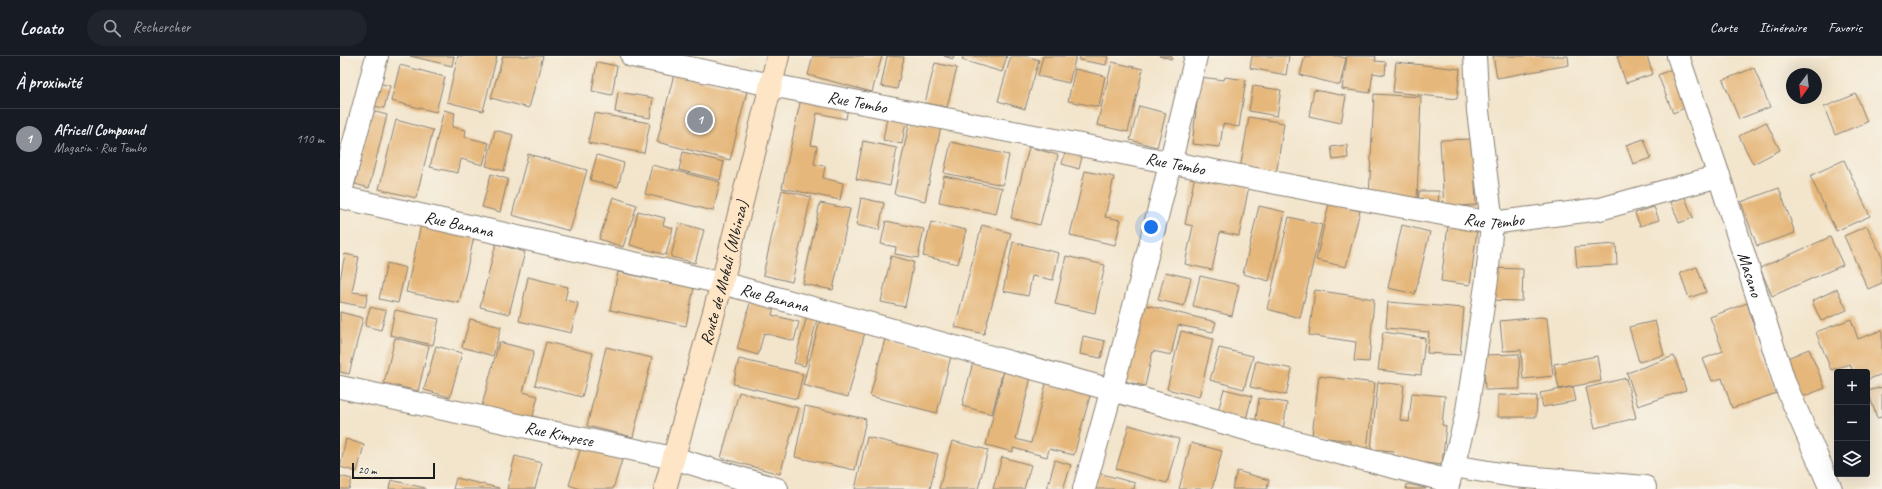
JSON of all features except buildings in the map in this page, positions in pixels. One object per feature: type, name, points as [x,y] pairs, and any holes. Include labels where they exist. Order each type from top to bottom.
[{"type":"street","points":[[340,196],[377,56]]},
{"type":"street","name":"Rue Tembo","points":[[632,56],[771,86],[1492,223],[1600,209],[1719,176]]},
{"type":"street","name":"Route de Mokali (Mbinza)","points":[[665,489],[722,283],[778,56]]},
{"type":"street","points":[[1084,489],[1112,390],[1171,162],[1196,56]]},
{"type":"street","points":[[1450,479],[1466,417],[1487,279],[1492,223],[1478,110],[1475,56]]},
{"type":"street","name":"Masano","points":[[1678,56],[1719,176],[1785,384],[1831,489]]},
{"type":"street","name":"Rue Banana","points":[[340,196],[722,283],[1112,390],[1249,430],[1450,479],[1513,476],[1645,487]]},
{"type":"street","name":"Rue Kimpese","points":[[340,387],[673,458],[777,489]]},
{"type":"place","name":"Africell Compound","points":[[700,120]]}]
